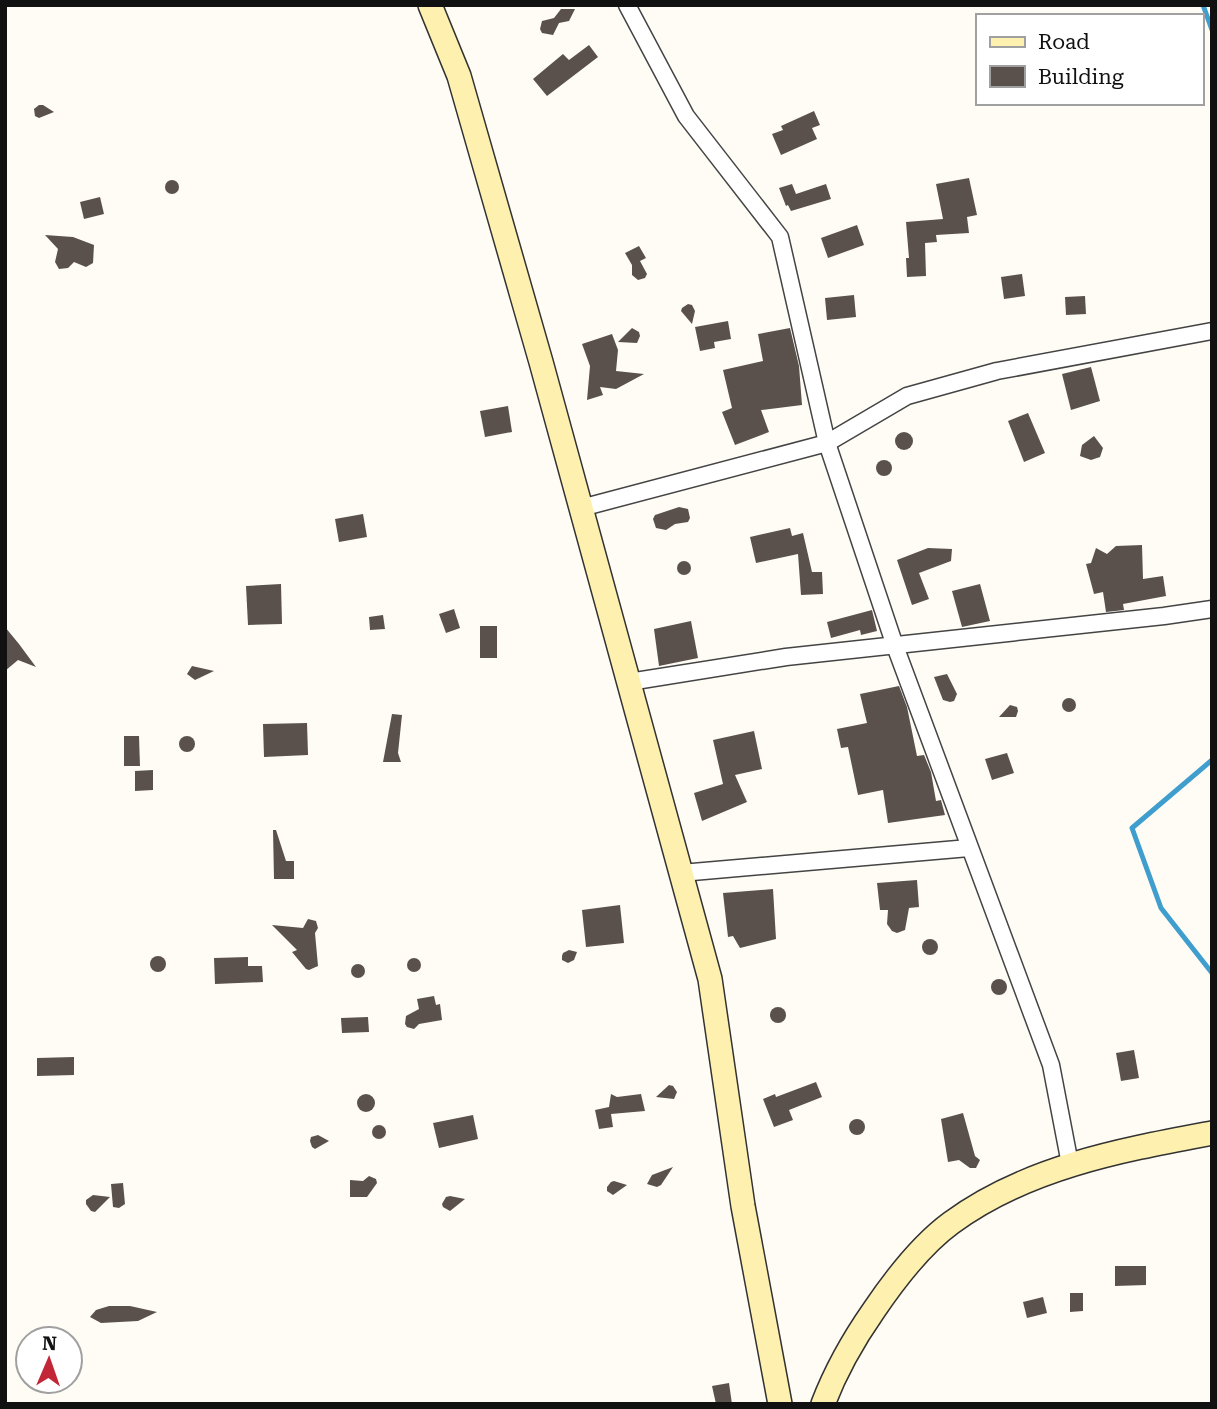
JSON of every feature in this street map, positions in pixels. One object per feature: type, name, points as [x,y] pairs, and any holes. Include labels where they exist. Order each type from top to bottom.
[{"type":"street","points":[[430,5],[459,76],[710,979],[743,1206],[780,1404]]},
{"type":"street","points":[[626,5],[686,116],[780,237],[827,443],[895,646],[1051,1065],[1070,1164]]},
{"type":"street","points":[[581,508],[827,443],[907,396],[997,371],[1212,331]]},
{"type":"street","points":[[629,682],[786,657],[1152,618],[1212,609]]},
{"type":"street","points":[[681,873],[968,848]]},
{"type":"street","points":[[823,1404],[847,1350],[882,1298],[915,1257],[950,1223],[990,1199],[1070,1164],[1129,1148],[1212,1133]]},
{"type":"building","points":[[561,9],[575,9],[569,21],[559,23],[553,35],[542,33],[542,21],[554,18]]},
{"type":"building","points":[[589,45],[598,57],[547,96],[533,79],[563,54],[569,60]]},
{"type":"building","points":[[39,105],[54,112],[39,118],[35,116],[34,109]]},
{"type":"building","points":[[814,111],[820,125],[812,128],[817,139],[781,155],[772,134],[783,130],[781,126]]},
{"type":"building","points":[[969,178],[977,215],[967,217],[969,233],[936,235],[937,242],[925,243],[926,276],[907,277],[906,258],[909,258],[906,222],[943,219],[936,184]]},
{"type":"building","points":[[172,180],[177,182],[177,192],[172,194],[167,192],[165,187],[167,182]]},
{"type":"building","points":[[792,184],[796,194],[826,184],[831,199],[791,211],[788,205],[786,206],[779,188]]},
{"type":"building","points":[[100,197],[104,214],[84,219],[80,202]]},
{"type":"building","points":[[857,225],[864,245],[828,258],[821,238]]},
{"type":"building","points":[[45,235],[73,237],[94,245],[93,263],[86,267],[74,262],[68,268],[59,269],[55,262],[58,249]]},
{"type":"building","points":[[639,246],[646,258],[640,261],[647,274],[645,278],[638,280],[632,275],[632,265],[625,253]]},
{"type":"building","points":[[1022,274],[1025,296],[1004,299],[1001,277]]},
{"type":"building","points":[[854,295],[856,317],[827,320],[825,298]]},
{"type":"building","points":[[1085,296],[1086,314],[1066,315],[1065,297]]},
{"type":"building","points":[[688,304],[692,305],[695,311],[692,324],[681,311]]},
{"type":"building","points":[[728,321],[731,339],[714,342],[715,348],[700,351],[695,327]]},
{"type":"building","points":[[632,328],[639,332],[637,343],[618,342]]},
{"type":"building","points":[[790,328],[799,366],[802,405],[761,410],[769,432],[735,445],[722,412],[732,408],[723,370],[763,361],[758,334]]},
{"type":"building","points":[[612,334],[618,350],[616,371],[644,374],[616,389],[600,387],[603,395],[587,400],[590,366],[582,344]]},
{"type":"building","points":[[1091,367],[1100,401],[1071,410],[1062,374]]},
{"type":"building","points":[[508,406],[512,432],[485,437],[480,411]]},
{"type":"building","points":[[1028,413],[1045,453],[1024,462],[1008,421]]},
{"type":"building","points":[[904,432],[910,435],[913,441],[910,447],[904,450],[898,447],[895,441],[898,435]]},
{"type":"building","points":[[1094,436],[1103,448],[1100,457],[1091,460],[1080,456],[1082,445]]},
{"type":"building","points":[[881,460],[887,460],[892,468],[890,474],[881,476],[876,471],[876,465]]},
{"type":"building","points":[[679,507],[688,509],[688,522],[675,524],[666,530],[656,528],[653,519],[655,515]]},
{"type":"building","points":[[363,514],[367,537],[339,542],[335,519]]},
{"type":"building","points":[[790,528],[792,536],[803,533],[812,572],[822,572],[823,594],[801,595],[798,554],[756,563],[750,537]]},
{"type":"building","points":[[1142,545],[1143,579],[1163,576],[1166,596],[1123,604],[1124,610],[1106,612],[1103,592],[1094,594],[1086,564],[1091,563],[1096,548],[1107,554],[1116,546]]},
{"type":"building","points":[[928,548],[952,549],[951,561],[919,573],[929,599],[912,605],[897,560]]},
{"type":"building","points":[[684,561],[689,563],[689,573],[684,575],[679,573],[677,568],[679,563]]},
{"type":"building","points":[[281,584],[282,624],[248,625],[246,586]]},
{"type":"building","points":[[980,584],[990,621],[962,627],[952,591]]},
{"type":"building","points":[[454,609],[460,628],[446,633],[439,614]]},
{"type":"building","points":[[872,610],[877,631],[861,635],[860,630],[831,638],[827,622]]},
{"type":"building","points":[[383,615],[385,629],[370,630],[369,617]]},
{"type":"building","points":[[691,621],[698,658],[659,666],[654,629]]},
{"type":"building","points":[[480,626],[497,626],[497,658],[480,658]]},
{"type":"building","points":[[5,627],[36,667],[18,660],[5,671]]},
{"type":"building","points":[[192,666],[214,671],[195,680],[187,674]]},
{"type":"building","points":[[947,674],[957,694],[954,701],[950,702],[943,700],[934,677]]},
{"type":"building","points":[[899,686],[907,707],[917,756],[924,755],[931,772],[936,801],[941,800],[945,815],[888,823],[883,790],[858,795],[848,747],[841,748],[837,729],[867,723],[860,694]]},
{"type":"building","points":[[1066,698],[1072,698],[1076,705],[1072,712],[1066,712],[1062,708],[1062,702]]},
{"type":"building","points":[[1010,705],[1017,707],[1016,717],[999,717]]},
{"type":"building","points":[[392,714],[402,715],[398,753],[401,762],[383,762]]},
{"type":"building","points":[[307,723],[308,755],[264,757],[263,724]]},
{"type":"building","points":[[754,731],[762,769],[735,775],[747,802],[702,821],[694,793],[723,784],[713,740]]},
{"type":"building","points":[[124,736],[139,736],[140,766],[124,766]]},
{"type":"building","points":[[187,736],[195,744],[187,752],[179,744]]},
{"type":"building","points":[[1007,753],[1014,773],[992,780],[985,759]]},
{"type":"building","points":[[153,770],[153,790],[135,791],[135,771]]},
{"type":"building","points":[[273,830],[276,830],[286,861],[294,861],[294,879],[274,879]]},
{"type":"building","points":[[917,880],[919,907],[909,908],[905,930],[897,933],[892,931],[887,924],[888,910],[880,910],[877,883]]},
{"type":"building","points":[[773,889],[776,939],[740,948],[733,936],[728,937],[723,893]]},
{"type":"building","points":[[620,905],[624,943],[586,947],[582,910]]},
{"type":"building","points":[[308,919],[316,921],[318,928],[315,933],[318,966],[309,970],[292,952],[297,950],[272,925],[303,928]]},
{"type":"building","points":[[930,939],[938,947],[930,955],[922,947]]},
{"type":"building","points":[[569,950],[577,952],[574,960],[568,963],[562,960],[562,956]]},
{"type":"building","points":[[158,956],[166,964],[158,972],[150,964]]},
{"type":"building","points":[[248,957],[248,966],[262,966],[263,982],[215,984],[214,958]]},
{"type":"building","points":[[414,958],[419,960],[419,970],[414,972],[409,970],[407,965],[409,960]]},
{"type":"building","points":[[355,964],[361,964],[365,971],[361,978],[355,978],[351,974],[351,968]]},
{"type":"building","points":[[999,979],[1005,981],[1005,993],[999,995],[993,993],[991,987],[993,981]]},
{"type":"building","points":[[434,996],[436,1005],[440,1004],[442,1020],[419,1024],[414,1029],[407,1027],[406,1016],[419,1009],[417,999]]},
{"type":"building","points":[[778,1007],[786,1015],[778,1023],[770,1015]]},
{"type":"building","points":[[368,1017],[369,1032],[342,1033],[341,1018]]},
{"type":"building","points":[[1134,1050],[1139,1078],[1121,1081],[1116,1053]]},
{"type":"building","points":[[74,1057],[74,1075],[37,1076],[37,1058]]},
{"type":"building","points":[[816,1082],[822,1097],[789,1110],[793,1120],[774,1127],[763,1099]]},
{"type":"building","points":[[669,1085],[677,1092],[674,1099],[656,1097]]},
{"type":"building","points":[[366,1094],[372,1097],[375,1103],[372,1109],[366,1112],[360,1109],[357,1103],[360,1097]]},
{"type":"building","points":[[611,1094],[617,1097],[641,1094],[645,1111],[611,1114],[613,1127],[599,1129],[595,1110],[609,1107]]},
{"type":"building","points":[[963,1113],[975,1156],[980,1160],[976,1168],[970,1168],[959,1160],[948,1162],[941,1119]]},
{"type":"building","points":[[473,1115],[478,1139],[439,1148],[433,1123]]},
{"type":"building","points":[[857,1119],[865,1127],[857,1135],[849,1127]]},
{"type":"building","points":[[379,1125],[384,1127],[384,1137],[379,1139],[374,1137],[372,1132],[374,1127]]},
{"type":"building","points":[[318,1135],[329,1141],[315,1149],[310,1141],[311,1137]]},
{"type":"building","points":[[673,1167],[661,1185],[657,1187],[647,1184],[652,1175]]},
{"type":"building","points":[[369,1176],[376,1179],[377,1183],[367,1197],[350,1197],[350,1180],[363,1181]]},
{"type":"building","points":[[614,1181],[627,1185],[613,1195],[607,1191],[607,1187]]},
{"type":"building","points":[[123,1183],[125,1204],[119,1208],[113,1207],[111,1184]]},
{"type":"building","points":[[93,1195],[110,1197],[95,1212],[86,1204],[86,1200]]},
{"type":"building","points":[[446,1197],[465,1199],[450,1211],[442,1204]]},
{"type":"building","points":[[1115,1266],[1146,1266],[1146,1285],[1115,1286]]},
{"type":"building","points":[[1070,1293],[1083,1293],[1083,1311],[1070,1312]]},
{"type":"building","points":[[1043,1297],[1047,1313],[1027,1318],[1023,1302]]},
{"type":"building","points":[[109,1306],[130,1306],[157,1312],[138,1321],[101,1323],[90,1317],[96,1310]]},
{"type":"building","points":[[729,1383],[732,1404],[716,1404],[712,1386]]},
{"type":"waterway","points":[[1203,5],[1212,30]]},
{"type":"waterway","points":[[1212,760],[1132,828],[1161,908],[1212,973]]}]
